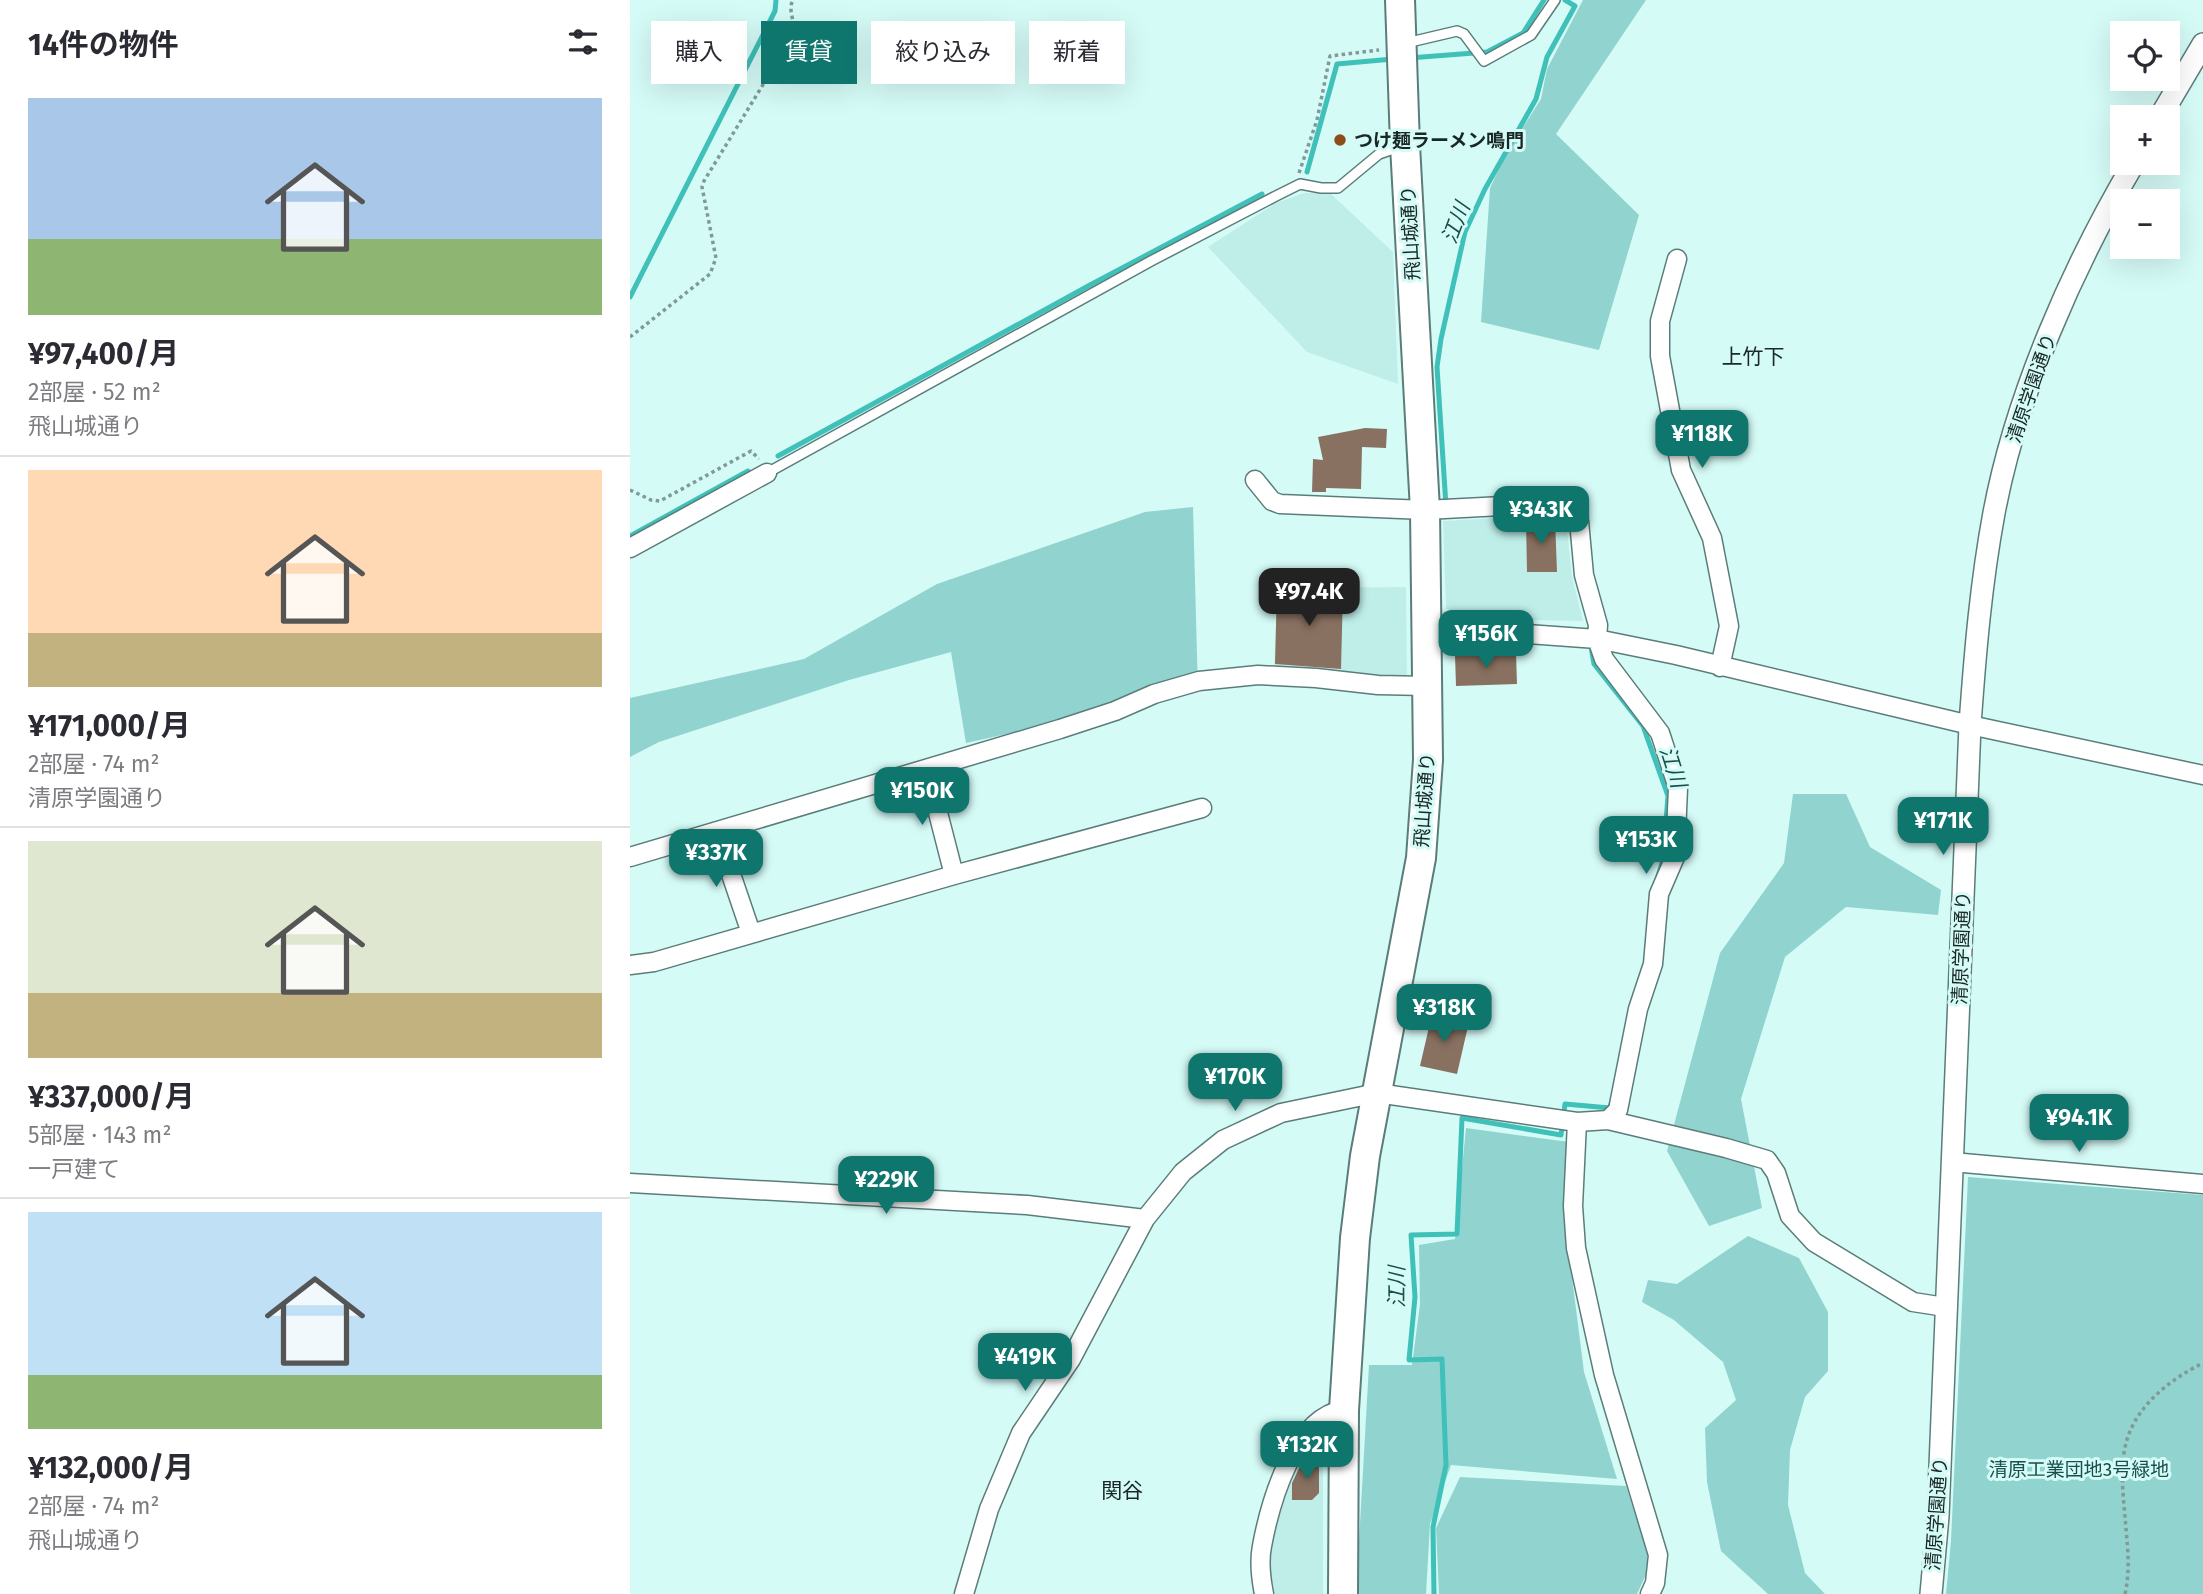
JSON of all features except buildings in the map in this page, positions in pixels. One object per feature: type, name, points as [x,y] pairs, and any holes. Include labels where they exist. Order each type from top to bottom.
[{"type":"highway","name":"飛山城通り","points":[[1343,1594],[1343,1410],[1355,1238],[1365,1156],[1420,858],[1427,785],[1425,510],[1405,145],[1400,0]]},
{"type":"street","points":[[2167,105],[2203,44]]},
{"type":"street","name":"清原学園通り","points":[[1931,1594],[1938,1516],[1970,725],[1978,621],[1994,512],[2017,422],[2051,330],[2106,209],[2127,175]]},
{"type":"street","points":[[1677,259],[1660,321],[1660,356],[1681,470],[1715,550],[1729,626],[1720,667]]},
{"type":"street","points":[[630,548],[767,473]]},
{"type":"street","points":[[1255,481],[1272,501],[1280,504],[1425,510],[1559,503],[1573,510],[1579,521],[1584,575],[1598,625],[1597,639],[1604,659],[1660,733],[1678,788],[1675,857],[1659,894],[1654,964],[1638,1009],[1618,1110],[1608,1121]]},
{"type":"street","points":[[1427,634],[1515,633],[1597,639],[1676,655],[1970,725],[2203,775]]},
{"type":"street","points":[[630,857],[1060,729],[1115,711],[1154,694],[1199,681],[1258,675],[1378,685],[1427,686]]},
{"type":"street","points":[[927,770],[954,875]]},
{"type":"street","points":[[630,965],[654,962],[954,875],[1202,808]]},
{"type":"street","points":[[717,832],[751,933]]},
{"type":"street","points":[[964,1594],[989,1509],[1021,1433],[1070,1359],[1145,1219],[1183,1172],[1223,1140],[1282,1112],[1377,1093],[1577,1122],[1608,1121],[1767,1160],[1776,1173],[1790,1216],[1814,1241],[1913,1302],[1945,1307]]},
{"type":"street","points":[[1577,1122],[1573,1206],[1576,1248],[1604,1375],[1658,1555],[1655,1583],[1650,1594]]},
{"type":"street","points":[[1952,1162],[2203,1184]]},
{"type":"street","points":[[630,1182],[1027,1205],[1145,1219]]},
{"type":"street","points":[[1264,1594],[1261,1548],[1281,1480],[1294,1450],[1317,1421],[1334,1411],[1343,1410]]},
{"type":"lane","points":[[1401,44],[1457,31],[1464,34],[1484,61],[1531,35],[1555,0]]},
{"type":"lane","points":[[767,473],[1150,261],[1300,184],[1338,188],[1379,154],[1405,145]]},
{"type":"path","points":[[630,337],[710,274],[715,266],[716,258],[702,187],[794,34],[795,26],[790,11],[793,0]]},
{"type":"path","points":[[1300,184],[1298,177],[1317,120],[1330,55],[1385,49],[1401,44]]},
{"type":"path","points":[[630,489],[651,500],[660,501],[751,451],[757,455],[767,473]]},
{"type":"path","points":[[2125,1594],[2129,1574],[2122,1478],[2126,1443],[2136,1419],[2154,1398],[2177,1376],[2203,1363]]},
{"type":"shaded area","points":[[1304,193],[1330,193],[1393,252],[1398,384],[1307,352],[1208,247],[1276,203]]},
{"type":"shaded area","points":[[1556,515],[1566,522],[1572,576],[1583,621],[1460,619],[1446,608],[1443,521]]},
{"type":"shaded area","points":[[1406,587],[1407,685],[1274,676],[1277,588]]},
{"type":"shaded area","points":[[1323,1420],[1323,1594],[1275,1594],[1268,1560],[1269,1500]]},
{"type":"green space","points":[[1583,0],[1646,0],[1556,134],[1639,215],[1599,350],[1481,322],[1490,188],[1506,154],[1541,99],[1547,69]]},
{"type":"green space","points":[[1193,507],[1198,692],[966,743],[951,652],[849,680],[659,742],[630,757],[630,698],[804,659],[937,584],[1145,512]]},
{"type":"green space","points":[[1793,794],[1846,794],[1870,847],[1941,890],[1938,915],[1846,907],[1785,957],[1741,1099],[1762,1208],[1709,1226],[1667,1151],[1720,953],[1784,863]]},
{"type":"green space","points":[[1466,1128],[1569,1142],[1568,1246],[1584,1372],[1617,1479],[1451,1465],[1430,1524],[1426,1594],[1356,1594],[1369,1365],[1412,1365],[1420,1304],[1419,1245],[1455,1239]]},
{"type":"green space","name":"清原工業団地3号緑地","points":[[1968,1177],[2203,1195],[2203,1594],[1946,1594],[1951,1541]]},
{"type":"green space","points":[[1748,1236],[1799,1258],[1828,1312],[1828,1371],[1805,1397],[1790,1450],[1788,1505],[1805,1573],[1825,1594],[1768,1594],[1721,1551],[1707,1482],[1705,1428],[1736,1400],[1723,1362],[1674,1320],[1642,1302],[1648,1280],[1677,1284]]},
{"type":"green space","points":[[1460,1477],[1626,1486],[1651,1564],[1637,1594],[1439,1594],[1436,1528]]},
{"type":"waterway","points":[[630,297],[775,11],[776,0]]},
{"type":"waterway","points":[[1409,58],[1487,52],[1523,33],[1544,0]]},
{"type":"waterway","name":"江川","points":[[1446,506],[1437,367],[1465,232],[1485,189],[1536,99],[1547,57],[1575,6],[1565,0]]},
{"type":"waterway","points":[[1307,172],[1337,64],[1393,59]]},
{"type":"waterway","points":[[778,456],[1262,194]]},
{"type":"waterway","points":[[630,536],[748,471]]},
{"type":"waterway","name":"江川","points":[[1591,646],[1594,664],[1643,726],[1668,796],[1663,860],[1658,876]]},
{"type":"waterway","name":"江川","points":[[1434,1594],[1433,1527],[1446,1465],[1442,1359],[1409,1360],[1415,1297],[1411,1235],[1457,1234],[1462,1118],[1561,1135],[1565,1104],[1610,1108],[1611,1104]]},
{"type":"place","name":"つけ麺ラーメン鳴門","points":[[1340,140]]},
{"type":"district","name":"上竹下","points":[[1753,357]]},
{"type":"district","name":"関谷","points":[[1122,1491]]}]
